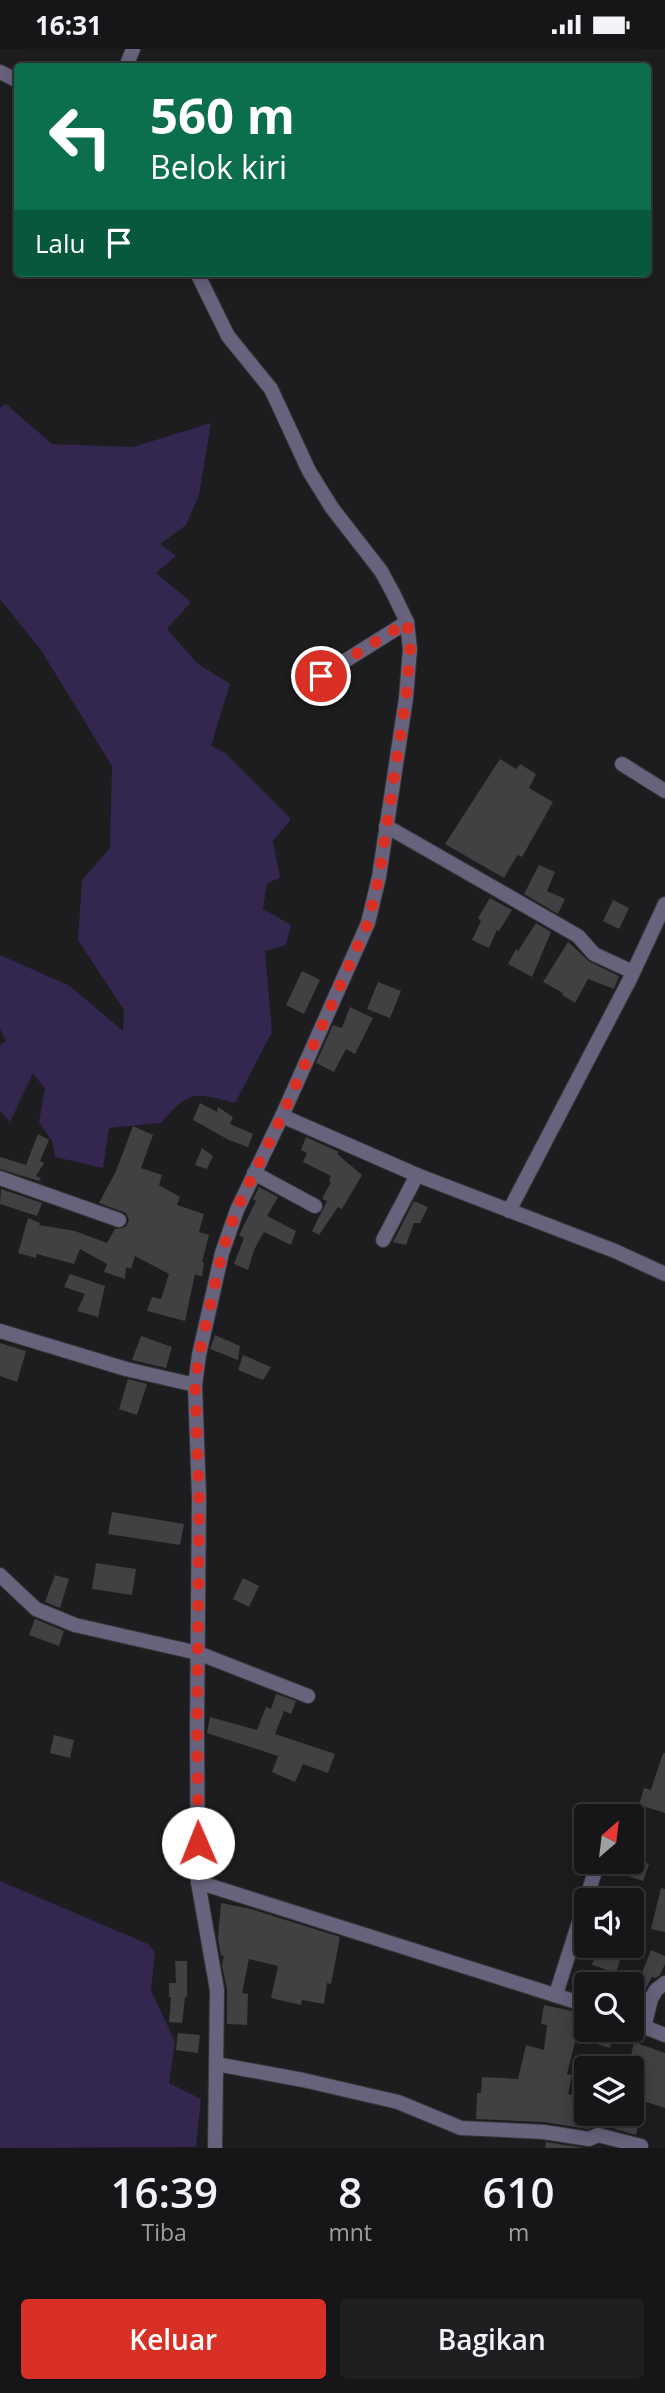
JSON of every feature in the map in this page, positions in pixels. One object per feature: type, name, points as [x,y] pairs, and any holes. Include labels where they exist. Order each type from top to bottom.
[{"type":"street","points":[[199,277],[228,336],[271,389],[309,471],[332,508],[381,571],[407,622],[410,649],[379,877],[368,923],[282,1116],[236,1210],[222,1253],[195,1385],[199,1497],[198,1882],[217,1990],[215,2148]]},
{"type":"street","points":[[321,676],[407,622]]},
{"type":"street","points":[[622,764],[665,791]]},
{"type":"street","points":[[386,826],[578,936],[600,958],[633,972]]},
{"type":"street","points":[[509,1211],[633,972],[665,904]]},
{"type":"street","points":[[282,1116],[417,1175],[615,1251],[665,1274]]},
{"type":"street","points":[[254,1173],[315,1206]]},
{"type":"street","points":[[383,1240],[417,1175]]},
{"type":"street","points":[[0,1178],[119,1220]]},
{"type":"street","points":[[0,1331],[126,1369],[195,1385]]},
{"type":"street","points":[[0,1575],[36,1609],[75,1626],[198,1653],[308,1696]]},
{"type":"street","points":[[556,1994],[594,1874]]},
{"type":"street","points":[[198,1882],[574,2001]]},
{"type":"street","points":[[644,2012],[656,1990],[665,1983]]},
{"type":"street","points":[[644,2026],[665,2035]]},
{"type":"street","points":[[216,2064],[387,2099],[434,2115],[461,2128],[544,2133],[589,2139],[598,2135],[641,2146]]},
{"type":"shaded area","points":[[6,404],[52,444],[133,447],[211,423],[199,495],[186,525],[160,544],[176,556],[156,573],[191,602],[167,629],[197,663],[230,684],[211,746],[224,752],[291,819],[273,841],[280,878],[267,883],[263,909],[291,925],[286,945],[265,951],[272,1032],[235,1103],[210,1097],[193,1097],[179,1104],[161,1123],[109,1128],[103,1168],[55,1157],[52,1141],[39,1122],[45,1089],[33,1073],[10,1122],[0,1111],[0,1045],[6,1041],[0,1029],[0,955],[70,986],[123,1031],[124,1010],[78,940],[82,880],[110,848],[112,766],[41,650],[0,599],[0,408]]},
{"type":"shaded area","points":[[0,1881],[148,1944],[155,1953],[151,1990],[175,2042],[169,2083],[201,2099],[196,2147],[0,2148]]},
{"type":"building","points":[[500,759],[516,769],[520,764],[536,774],[529,788],[553,802],[522,857],[518,855],[504,878],[445,844]]},
{"type":"building","points":[[539,865],[555,872],[547,891],[565,899],[558,914],[524,894]]},
{"type":"building","points":[[490,898],[512,910],[499,931],[497,930],[489,948],[472,940],[481,921],[478,918]]},
{"type":"building","points":[[613,900],[629,908],[619,929],[603,921]]},
{"type":"building","points":[[536,923],[551,932],[532,977],[508,964]]},
{"type":"building","points":[[568,942],[590,962],[619,976],[614,989],[588,979],[575,1003],[543,982]]},
{"type":"building","points":[[302,971],[320,980],[304,1014],[286,1005]]},
{"type":"building","points":[[378,982],[401,991],[390,1018],[367,1009]]},
{"type":"building","points":[[350,1007],[373,1018],[355,1054],[346,1049],[334,1072],[316,1063],[333,1025],[342,1028]]},
{"type":"building","points":[[200,1103],[217,1112],[218,1107],[233,1117],[230,1124],[253,1134],[248,1147],[193,1120]]},
{"type":"building","points":[[133,1126],[153,1135],[141,1168],[162,1175],[159,1185],[180,1197],[177,1205],[204,1214],[199,1232],[209,1235],[202,1262],[202,1277],[195,1274],[185,1321],[147,1311],[152,1297],[161,1299],[169,1274],[135,1256],[131,1269],[126,1267],[125,1279],[104,1272],[107,1264],[80,1249],[74,1264],[37,1254],[36,1258],[18,1253],[28,1218],[40,1223],[39,1225],[75,1231],[107,1243],[115,1229],[126,1227],[129,1219],[126,1213],[99,1203],[116,1171]]},
{"type":"building","points":[[38,1134],[49,1140],[40,1161],[44,1163],[36,1176],[41,1178],[39,1181],[0,1169],[0,1157],[26,1165]]},
{"type":"building","points":[[306,1137],[339,1152],[337,1154],[362,1175],[342,1209],[338,1207],[319,1235],[312,1231],[327,1201],[322,1199],[331,1182],[331,1176],[303,1162],[307,1153],[301,1150]]},
{"type":"building","points":[[202,1148],[213,1156],[207,1169],[195,1165]]},
{"type":"building","points":[[259,1187],[278,1197],[267,1216],[296,1231],[291,1245],[264,1232],[254,1250],[248,1270],[234,1264],[244,1238],[239,1235],[256,1201],[253,1199]]},
{"type":"building","points":[[1,1189],[42,1203],[37,1216],[0,1204]]},
{"type":"building","points":[[414,1201],[428,1207],[420,1223],[414,1223],[406,1245],[393,1242]]},
{"type":"building","points":[[70,1274],[105,1286],[98,1317],[77,1311],[85,1294],[64,1287]]},
{"type":"building","points":[[215,1335],[240,1346],[238,1360],[210,1349]]},
{"type":"building","points":[[141,1336],[172,1347],[166,1368],[132,1360]]},
{"type":"building","points":[[0,1343],[26,1351],[17,1382],[0,1376]]},
{"type":"building","points":[[243,1355],[271,1367],[263,1380],[238,1370]]},
{"type":"building","points":[[128,1379],[147,1384],[137,1415],[119,1409]]},
{"type":"building","points":[[112,1512],[184,1524],[180,1545],[108,1534]]},
{"type":"building","points":[[96,1563],[136,1569],[132,1595],[92,1589]]},
{"type":"building","points":[[55,1575],[69,1579],[60,1608],[45,1602]]},
{"type":"building","points":[[243,1578],[259,1586],[249,1607],[233,1599]]},
{"type":"building","points":[[35,1619],[64,1631],[59,1646],[29,1635]]},
{"type":"building","points":[[276,1694],[296,1701],[291,1714],[284,1711],[275,1734],[335,1754],[328,1773],[303,1764],[295,1782],[272,1772],[278,1756],[207,1733],[210,1717],[257,1730],[266,1707],[271,1709]]},
{"type":"building","points":[[54,1735],[74,1740],[70,1758],[50,1753]]},
{"type":"building","points":[[665,1753],[665,1813],[639,1804],[644,1788],[651,1790]]},
{"type":"building","points":[[644,1862],[649,1864],[643,1881],[621,1874],[644,1874]]},
{"type":"building","points":[[661,1888],[665,1889],[665,1932],[651,1929]]},
{"type":"building","points":[[221,1903],[251,1909],[340,1937],[331,1984],[327,1983],[324,2004],[302,2000],[301,2005],[271,1998],[278,1966],[249,1959],[242,1993],[248,1994],[247,2025],[227,2024],[227,1990],[222,1965],[224,1956],[221,1955],[218,1938]]},
{"type":"building","points":[[651,1950],[665,1956],[660,1975],[652,1977],[644,1992],[642,1972]]},
{"type":"building","points":[[594,1958],[620,1958],[616,1972],[592,1965]]},
{"type":"building","points":[[175,1961],[187,1961],[187,1997],[182,2023],[169,2022],[169,1983],[176,1983]]},
{"type":"building","points":[[544,2005],[574,2011],[575,2042],[567,2074],[572,2075],[568,2094],[574,2096],[574,2126],[593,2127],[588,2129],[544,2122],[476,2119],[477,2093],[481,2093],[482,2077],[518,2079],[526,2045],[544,2050],[547,2025],[541,2024]]},
{"type":"building","points":[[178,2033],[200,2035],[198,2053],[176,2050]]},
{"type":"building","points":[[590,2042],[611,2042],[610,2048]]},
{"type":"building","points":[[634,2042],[665,2053],[665,2108],[644,2101],[644,2056],[631,2056]]},
{"type":"building","points":[[616,2126],[638,2126],[636,2135],[615,2129]]},
{"type":"building","points":[[546,2142],[584,2148],[545,2148]]},
{"type":"route","points":[[198,1843],[199,1497],[195,1385],[199,1355],[222,1253],[236,1210],[282,1116],[368,923],[374,902],[406,698],[410,649],[407,622],[321,676]]}]
